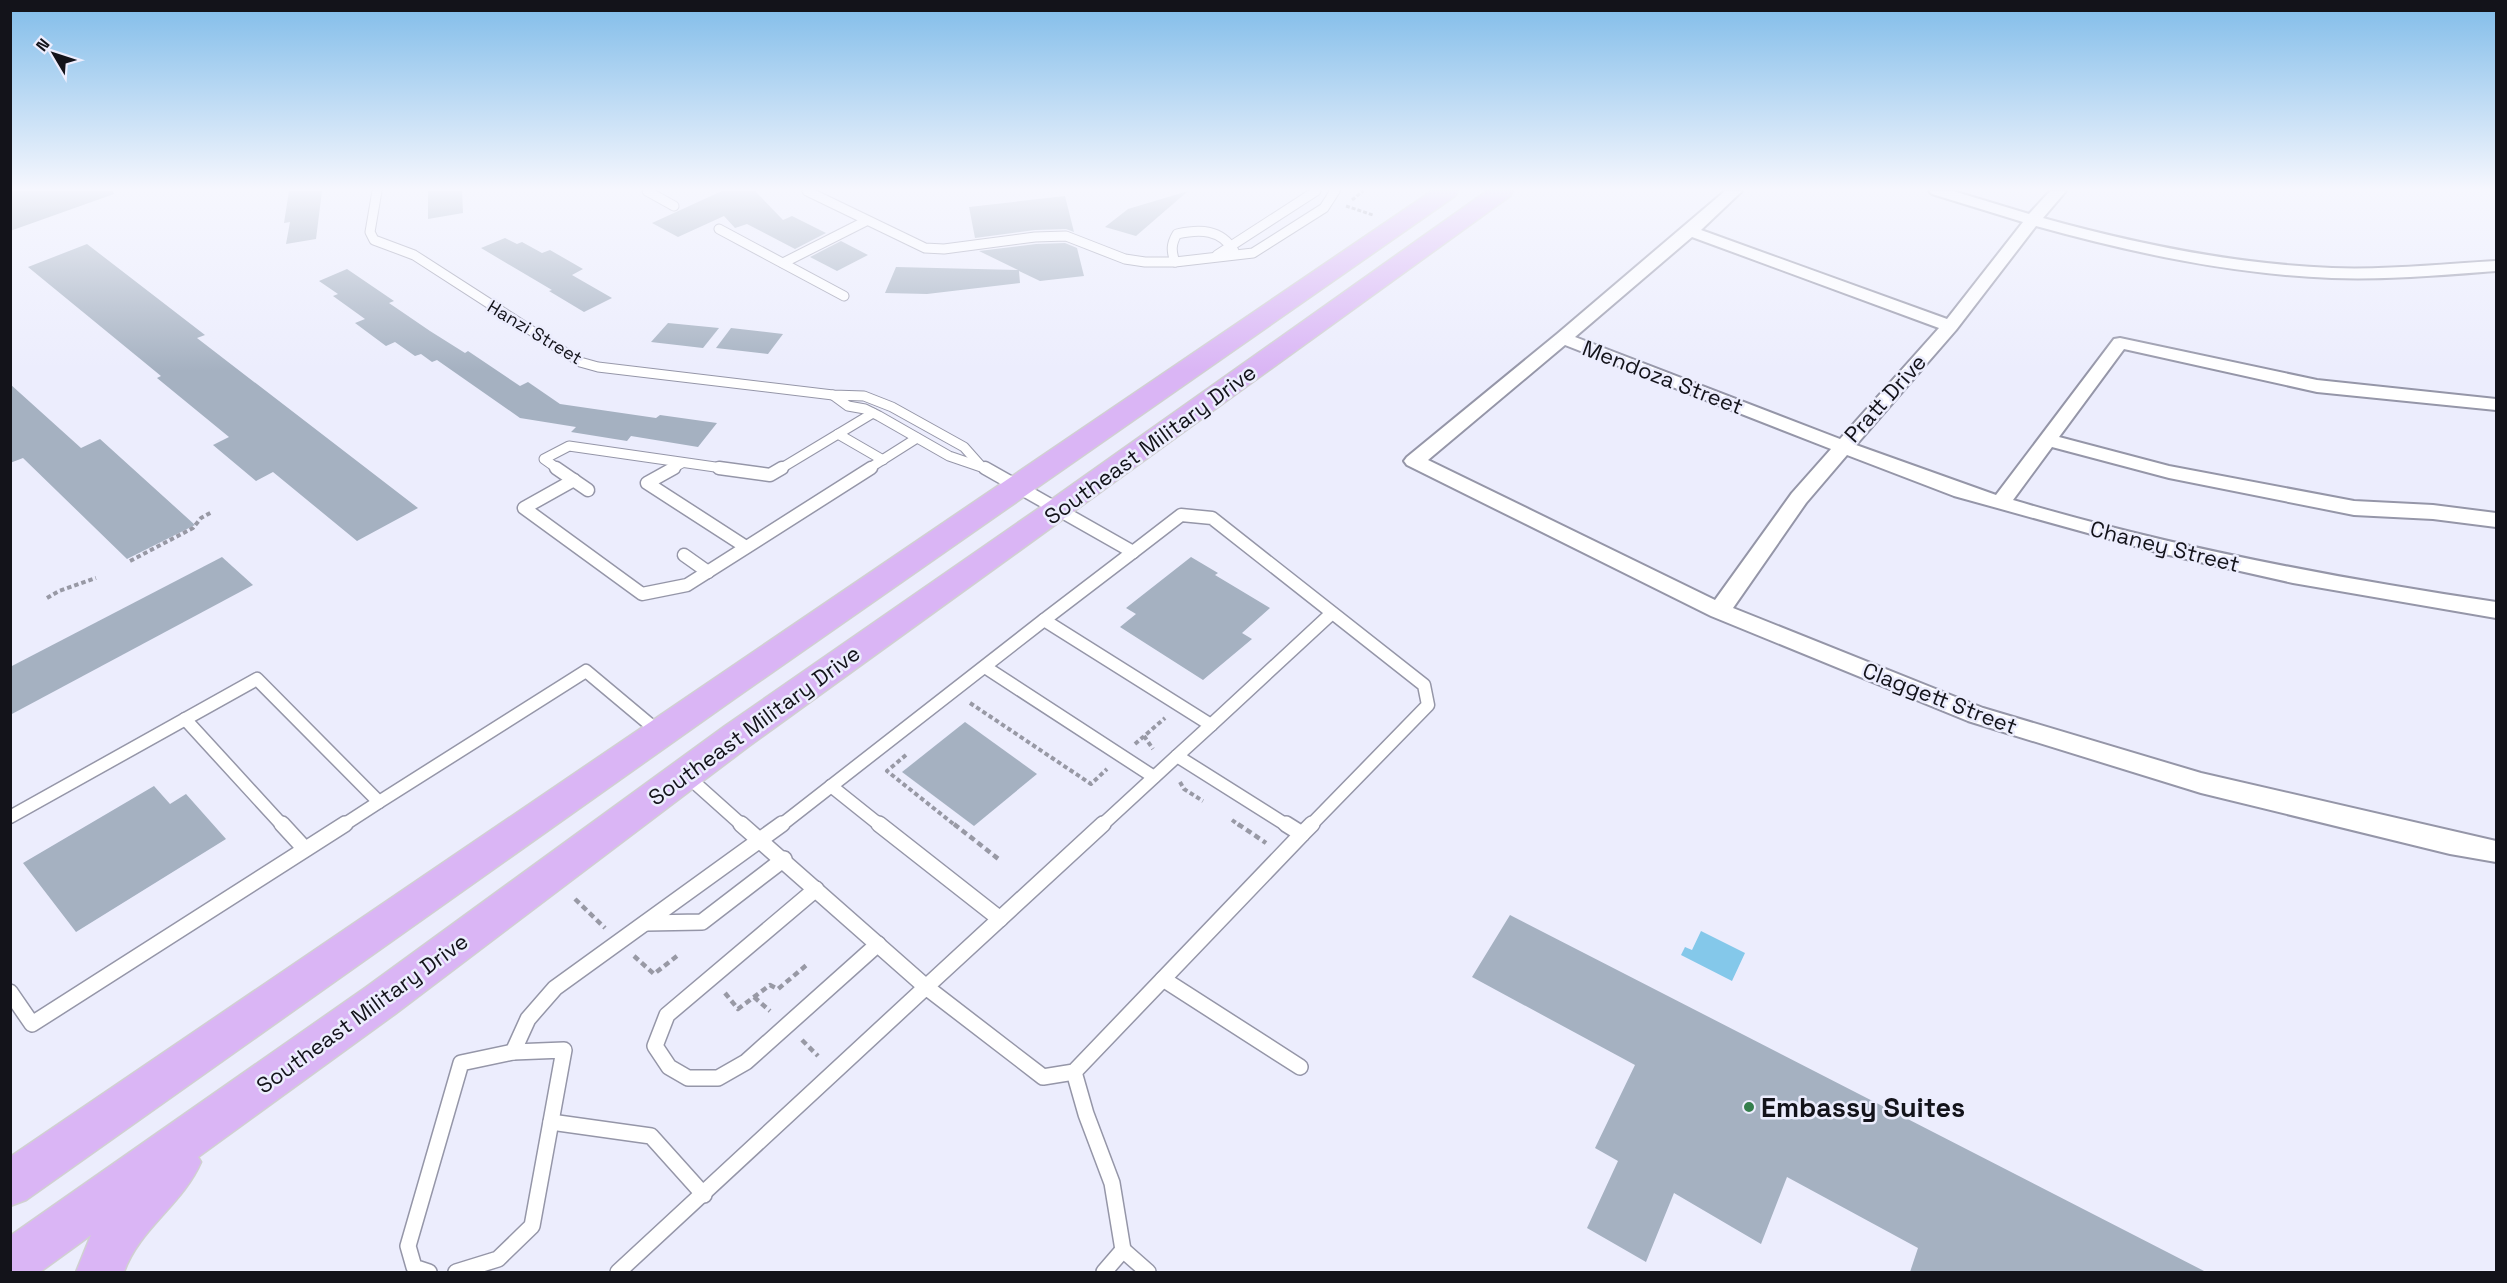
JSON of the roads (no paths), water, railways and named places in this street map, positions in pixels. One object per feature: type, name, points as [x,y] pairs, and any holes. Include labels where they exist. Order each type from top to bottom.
[{"type":"main road","name":"Southeast Military Drive","points":[[10,1184],[1360,251]]},
{"type":"main road","name":"Southeast Military Drive","points":[[10,1265],[380,1002],[686,774],[1419,251]]},
{"type":"main road","points":[[100,1272],[119,1233],[139,1204],[224,1113]]},
{"type":"street","points":[[1563,338],[1666,251]]},
{"type":"street","points":[[1744,251],[1950,326]]},
{"type":"street","name":"Pratt Drive","points":[[1719,611],[1799,498],[1950,326],[2008,251]]},
{"type":"street","points":[[2162,251],[2198,259],[2289,271],[2365,274],[2496,266]]},
{"type":"street","name":"Mendoza Street","points":[[1414,461],[1563,338],[1843,446]]},
{"type":"street","points":[[2001,502],[2120,343],[2317,386],[2496,404]]},
{"type":"street","points":[[2047,440],[2169,472],[2354,508],[2433,512],[2496,520]]},
{"type":"street","name":"Chaney Street","points":[[1843,446],[1959,490],[2145,543],[2311,581],[2496,610]]},
{"type":"street","name":"Claggett Street","points":[[1414,461],[1719,611],[1976,715],[2201,783],[2496,852]]},
{"type":"lane","name":"Hanzi Street","points":[[403,251],[414,255],[580,362],[598,368],[833,395],[864,396],[892,407],[964,447],[980,465]]},
{"type":"lane","points":[[760,251],[844,296]]},
{"type":"lane","points":[[783,263],[807,251]]},
{"type":"lane","points":[[1106,251],[1125,259],[1175,262],[1256,251]]},
{"type":"lane","points":[[1171,251],[1175,262]]},
{"type":"lane","points":[[1216,256],[1222,251]]},
{"type":"lane","name":"Hanzi Street","points":[[833,395],[848,406],[873,413],[949,456],[980,465],[1133,552]]},
{"type":"lane","points":[[588,490],[544,459],[569,446],[770,475],[873,413]]},
{"type":"lane","points":[[838,434],[883,460]]},
{"type":"lane","points":[[574,480],[524,508],[642,594],[687,585],[917,438]]},
{"type":"lane","points":[[682,463],[647,483],[746,547]]},
{"type":"lane","points":[[513,1052],[528,1019],[555,988],[761,840],[1181,515],[1212,518],[1424,685],[1428,705],[1074,1072],[1043,1077],[926,987],[784,860],[761,840],[686,774]]},
{"type":"lane","points":[[684,555],[708,572]]},
{"type":"lane","points":[[618,1272],[1332,614]]},
{"type":"lane","points":[[1044,621],[1211,725]]},
{"type":"lane","points":[[985,666],[1154,777]]},
{"type":"lane","points":[[10,992],[32,1024],[586,671],[660,733]]},
{"type":"lane","points":[[10,817],[257,679],[380,802]]},
{"type":"lane","points":[[185,719],[305,849]]},
{"type":"lane","points":[[1177,756],[1302,834]]},
{"type":"lane","points":[[831,786],[1000,919]]},
{"type":"lane","points":[[646,923],[702,922],[784,860]]},
{"type":"lane","points":[[816,889],[667,1015],[655,1046],[669,1067],[688,1078],[718,1078],[737,1068],[878,944]]},
{"type":"lane","points":[[1163,980],[1300,1067]]},
{"type":"lane","points":[[429,1272],[414,1267],[408,1246],[461,1063],[513,1052],[564,1050],[532,1226],[498,1259],[456,1272]]},
{"type":"lane","points":[[1074,1072],[1086,1114],[1112,1184],[1123,1250],[1148,1272]]},
{"type":"lane","points":[[551,1122],[651,1136],[704,1195]]},
{"type":"lane","points":[[1104,1272],[1123,1250]]},
{"type":"water","points":[[1701,931],[1745,953],[1732,981],[1681,955],[1685,947],[1692,950]]},
{"type":"place","name":"Embassy Suites","points":[[1749,1107]]}]
